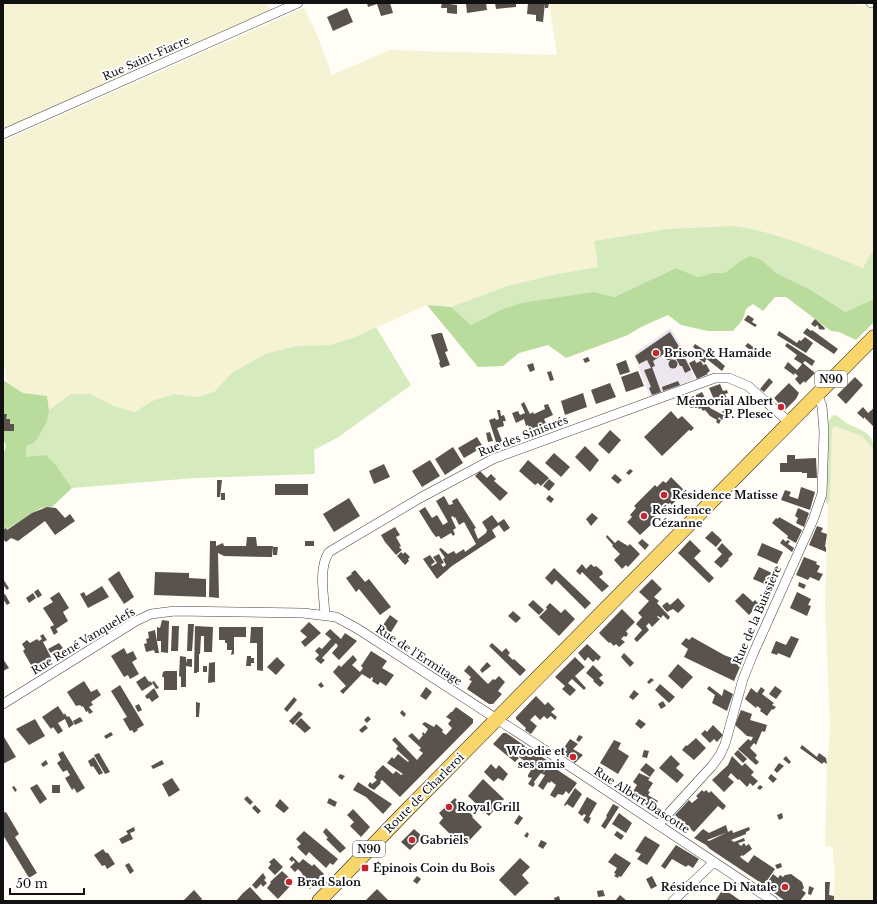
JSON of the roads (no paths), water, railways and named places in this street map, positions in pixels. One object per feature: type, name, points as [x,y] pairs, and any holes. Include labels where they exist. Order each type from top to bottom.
[{"type":"main road","name":"N90","points":[[497,720],[874,337]]},
{"type":"main road","name":"Route de Charleroi","points":[[319,901],[497,720]]},
{"type":"street","name":"Rue Saint-Fiacre","points":[[3,134],[298,3]]},
{"type":"street","name":"Rue des Sinistrés","points":[[325,615],[323,575],[324,560],[329,552],[420,498],[493,459],[715,378],[729,378],[748,386],[789,422]]},
{"type":"street","name":"Rue de la Buissière","points":[[658,825],[712,766],[720,755],[725,744],[743,679],[813,520],[822,494],[824,432],[822,406],[817,394]]},
{"type":"street","name":"Rue René Vanquelefs","points":[[3,704],[136,620],[151,614],[175,611],[303,613],[325,615]]},
{"type":"street","name":"Rue de l'Ermitage","points":[[325,615],[336,617],[358,629],[497,720]]},
{"type":"street","name":"Rue Albert Dascotte","points":[[497,720],[773,901]]},
{"type":"street","points":[[673,901],[714,862]]},
{"type":"place","name":"Brison & Hamaide","points":[[656,353]]},
{"type":"place","name":"Mémorial Albert P. Plesec","points":[[781,407]]},
{"type":"place","name":"Résidence Matisse","points":[[664,495]]},
{"type":"place","name":"Résidence Cézanne","points":[[644,516]]},
{"type":"place","name":"Woodie et ses amis","points":[[573,757]]},
{"type":"place","name":"Royal Grill","points":[[449,807]]},
{"type":"place","name":"Gabriëls","points":[[412,840]]},
{"type":"place","name":"Épinois Coin du Bois","points":[[365,868]]},
{"type":"place","name":"Brad Salon","points":[[289,882]]},
{"type":"place","name":"Résidence Di Natale","points":[[785,887]]}]
